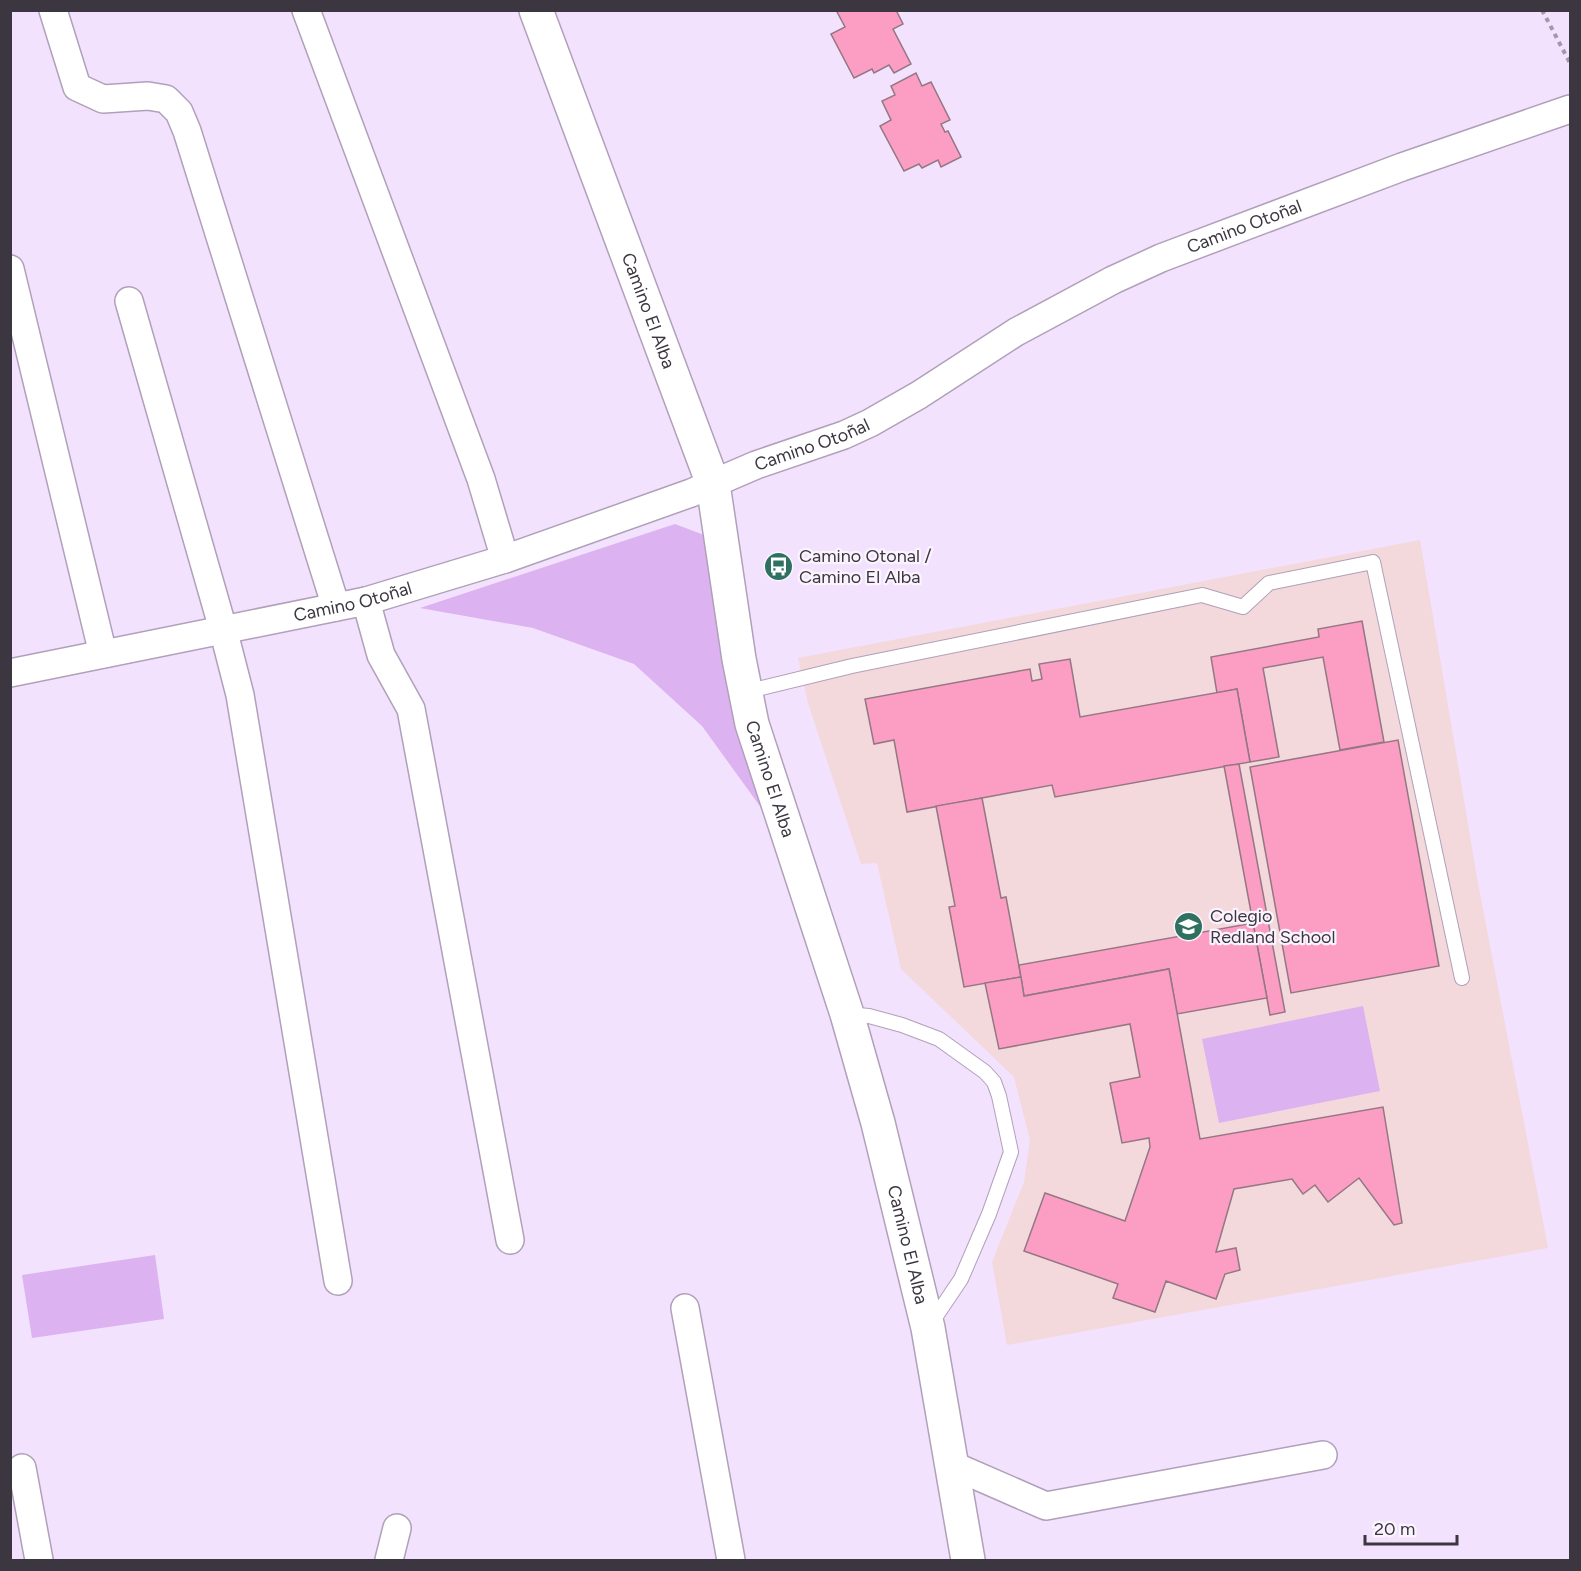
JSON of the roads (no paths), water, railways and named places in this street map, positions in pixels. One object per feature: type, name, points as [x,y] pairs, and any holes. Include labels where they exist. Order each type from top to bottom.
[{"type":"main road","name":"Camino El Alba","points":[[536,10],[713,484],[745,692],[765,766],[847,1014],[902,1217],[928,1328],[968,1560]]},
{"type":"street","points":[[53,10],[77,87],[103,99],[148,96],[165,99],[179,112],[191,142],[336,607]]},
{"type":"street","points":[[306,10],[481,479],[505,559]]},
{"type":"street","name":"Camino Otoñal","points":[[10,673],[366,601],[505,559],[713,484],[756,465],[844,435],[870,423],[919,395],[1016,332],[1104,284],[1161,258],[1402,167],[1570,108]]},
{"type":"street","points":[[10,269],[103,654]]},
{"type":"street","points":[[129,301],[240,695],[338,1281]]},
{"type":"street","points":[[366,601],[381,655],[411,709],[510,1240]]},
{"type":"street","points":[[685,1308],[731,1560]]},
{"type":"street","points":[[952,1465],[1046,1506],[1323,1455]]},
{"type":"street","points":[[22,1468],[39,1560]]},
{"type":"street","points":[[389,1560],[398,1528]]},
{"type":"lane","points":[[745,692],[863,664],[1202,596],[1243,607],[1269,583],[1373,562],[1462,978]]},
{"type":"lane","points":[[847,1014],[869,1016],[902,1024],[939,1039],[985,1072],[994,1082],[999,1096],[1010,1140],[1011,1152],[1008,1163],[961,1280],[928,1328]]},
{"type":"place","name":"Camino Otonal / Camino El Alba","points":[[778,566]]},
{"type":"place","name":"Colegio Redland School","points":[[1189,926]]}]
